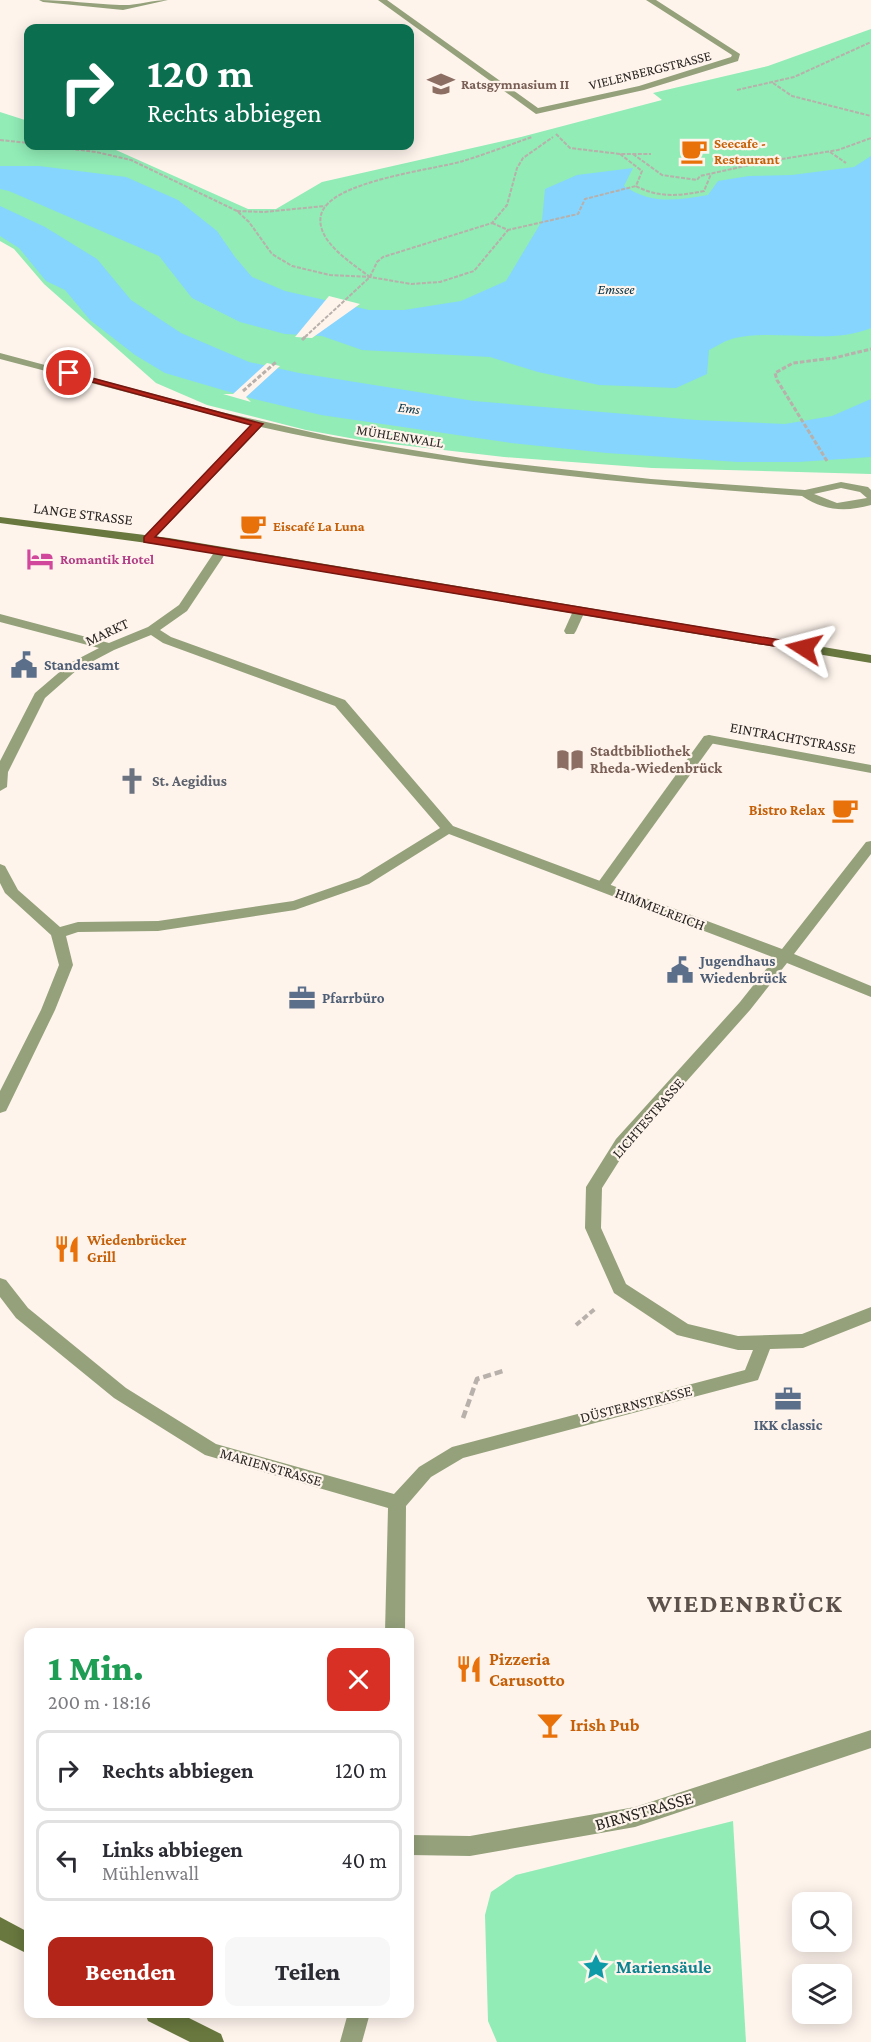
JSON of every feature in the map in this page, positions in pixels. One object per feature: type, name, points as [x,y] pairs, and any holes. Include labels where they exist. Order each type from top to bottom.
[{"type":"street","points":[[43,0],[123,8],[164,0]]},
{"type":"street","name":"VIELENBERGSTRASSE","points":[[382,0],[536,111],[641,88],[735,59],[736,54],[650,0]]},
{"type":"street","name":"MÜHLENWALL","points":[[0,356],[258,424],[333,440],[462,461],[651,482],[805,493],[842,485],[864,489],[871,496]]},
{"type":"street","points":[[148,539],[258,424]]},
{"type":"street","name":"MÜHLENWALL","points":[[805,493],[817,503],[849,508],[871,501]]},
{"type":"street","name":"LANGE STRASSE","points":[[0,520],[148,539],[871,659]]},
{"type":"street","name":"MARKT","points":[[6,748],[40,696],[74,666],[110,647],[152,630],[183,609],[221,551]]},
{"type":"street","points":[[570,631],[579,611]]},
{"type":"street","points":[[0,618],[110,647]]},
{"type":"street","points":[[58,933],[78,927],[158,926],[295,905],[364,881],[448,830],[340,704],[167,640],[152,630]]},
{"type":"street","name":"EINTRACHTSTRASSE","points":[[602,887],[709,739],[871,769]]},
{"type":"street","points":[[0,787],[6,748]]},
{"type":"street","name":"HIMMELREICH","points":[[448,830],[785,956],[871,992]]},
{"type":"street","name":"LICHTESTRASSE","points":[[764,1343],[738,1343],[683,1330],[620,1288],[593,1228],[594,1186],[622,1143],[689,1071],[785,956],[871,844]]},
{"type":"street","points":[[0,869],[6,895],[58,933],[66,965],[48,1010],[0,1107]]},
{"type":"street","name":"MARIENSTRASSE","points":[[0,1285],[22,1313],[120,1393],[211,1450],[397,1503]]},
{"type":"street","points":[[764,1343],[803,1341],[871,1314]]},
{"type":"street","name":"DÜSTERNSTRASSE","points":[[397,1503],[425,1472],[458,1452],[752,1375],[764,1343]]},
{"type":"street","points":[[395,1628],[397,1503]]},
{"type":"street","name":"BIRNSTRASSE","points":[[414,1845],[470,1846],[635,1817],[871,1739]]},
{"type":"street","points":[[0,1928],[24,1942]]},
{"type":"street","points":[[166,2018],[213,2042]]},
{"type":"street","points":[[351,2042],[357,2018]]},
{"type":"path","points":[[773,83],[792,96],[871,116]]},
{"type":"path","points":[[548,135],[556,135],[570,148],[620,154],[651,154]]},
{"type":"path","points":[[302,340],[370,277],[377,262],[387,254],[492,223],[507,205],[517,168],[523,158],[556,135]]},
{"type":"path","points":[[370,277],[352,265],[325,236],[320,226],[320,215],[336,196],[359,185],[425,171],[540,136]]},
{"type":"path","points":[[633,154],[662,175],[697,180],[700,176],[711,173],[829,151],[871,138]]},
{"type":"path","points":[[0,140],[24,143]]},
{"type":"path","points":[[80,150],[131,160],[237,211],[249,222],[272,254],[291,266],[330,275],[370,277],[411,284],[440,282],[474,271],[489,256],[508,230]]},
{"type":"path","points":[[829,151],[846,162]]},
{"type":"path","points":[[620,154],[642,171],[636,186]]},
{"type":"path","points":[[492,223],[508,230],[578,214],[585,199],[636,186],[647,193],[675,197],[704,192],[711,173]]},
{"type":"path","points":[[237,211],[264,212],[326,206]]},
{"type":"path","points":[[828,463],[777,380],[775,373],[781,366],[830,359],[871,349]]},
{"type":"path","points":[[236,398],[276,362]]},
{"type":"path","points":[[458,1452],[455,1438],[477,1379],[503,1371]]},
{"type":"green space","points":[[871,29],[871,474],[652,468],[504,457],[366,441],[306,430],[207,405],[156,383],[44,284],[14,249],[0,241],[0,112],[24,120],[24,150],[116,150],[248,209],[276,209],[322,182],[521,137],[662,100],[653,93],[768,66]]},
{"type":"green space","points":[[733,1821],[746,2042],[497,2042],[488,2021],[485,1915],[491,1892],[516,1875]]},
{"type":"water","name":"Emssee","points":[[871,156],[871,328],[839,335],[768,335],[732,339],[709,350],[707,374],[676,388],[599,385],[538,372],[490,357],[362,350],[322,336],[285,334],[240,322],[192,298],[159,256],[0,189],[0,166],[39,166],[126,177],[178,200],[217,231],[252,277],[285,291],[369,310],[404,310],[461,301],[506,281],[542,221],[545,189],[577,175],[633,168],[624,186],[645,196],[665,200],[708,195],[718,181],[854,167]]},
{"type":"water","name":"Ems","points":[[0,206],[45,227],[97,259],[131,300],[181,333],[249,362],[299,373],[474,401],[696,420],[785,424],[832,416],[871,399],[871,457],[798,462],[738,462],[607,453],[511,443],[321,415],[250,398],[165,373],[135,355],[90,320],[65,290],[46,281],[19,248],[0,236]]},
{"type":"pier","points":[[329,296],[360,304],[312,338],[295,337]]},
{"type":"pier","points":[[267,363],[280,366],[246,397],[251,402],[223,394],[233,394]]},
{"type":"place","name":"Ratsgymnasium II","points":[[441,84]]},
{"type":"place","name":"Seecafe - Restaurant","points":[[694,151]]},
{"type":"place","name":"Eiscafé La Luna","points":[[253,526]]},
{"type":"place","name":"Romantik Hotel","points":[[40,559]]},
{"type":"place","name":"Standesamt","points":[[24,665]]},
{"type":"place","name":"Stadtbibliothek Rheda-Wiedenbrück","points":[[570,760]]},
{"type":"place","name":"St. Aegidius","points":[[132,781]]},
{"type":"place","name":"Bistro Relax","points":[[845,810]]},
{"type":"place","name":"Jugendhaus Wiedenbrück","points":[[680,970]]},
{"type":"place","name":"Pfarrbüro","points":[[302,998]]},
{"type":"place","name":"Wiedenbrücker Grill","points":[[67,1249]]},
{"type":"place","name":"IKK classic","points":[[788,1399]]},
{"type":"place","name":"Pizzeria Carusotto","points":[[469,1669]]},
{"type":"place","name":"Irish Pub","points":[[550,1725]]},
{"type":"place","name":"Mariensäule","points":[[596,1967]]},
{"type":"district","name":"WIEDENBRÜCK","points":[[745,1603]]},
{"type":"route","points":[[69,373],[258,424],[148,539],[804,648]]}]
